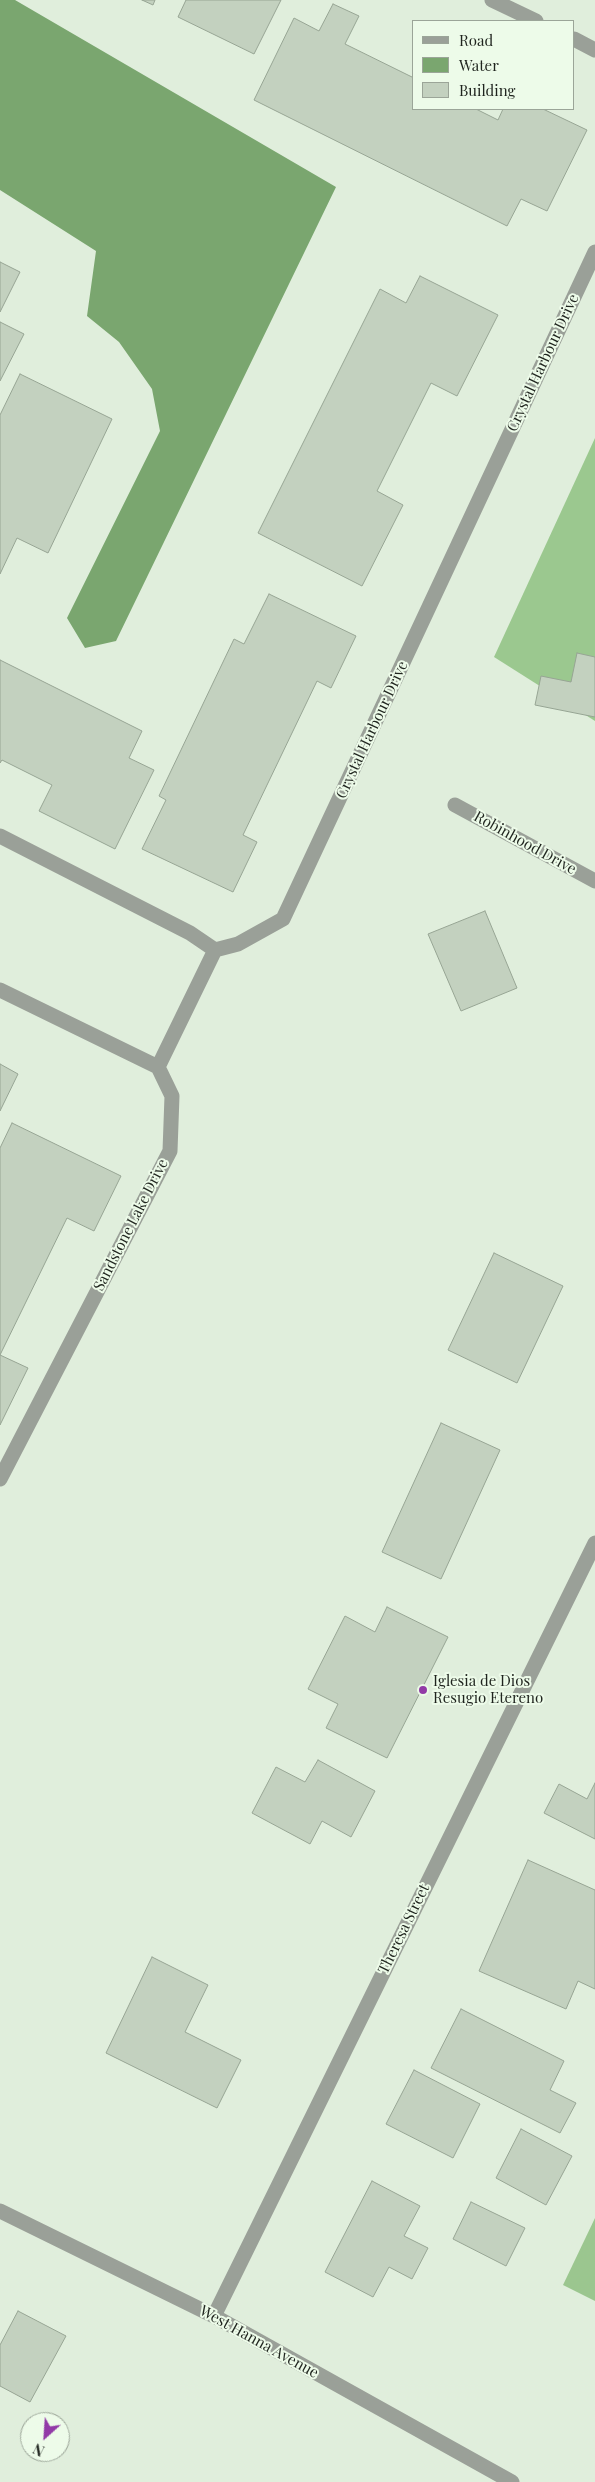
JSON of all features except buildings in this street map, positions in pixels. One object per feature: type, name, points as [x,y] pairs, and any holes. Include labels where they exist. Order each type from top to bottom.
[{"type":"street","points":[[492,0],[534,20]]},
{"type":"street","points":[[575,40],[595,50]]},
{"type":"street","name":"Crystal Harbour Drive","points":[[215,950],[238,944],[283,919],[595,252]]},
{"type":"street","name":"Robinhood Drive","points":[[455,805],[595,881]]},
{"type":"street","points":[[0,836],[190,933],[215,950],[158,1067],[0,990]]},
{"type":"street","name":"Sandstone Lake Drive","points":[[0,1479],[170,1151],[172,1096],[158,1067]]},
{"type":"street","name":"Theresa Street","points":[[214,2316],[595,1543]]},
{"type":"street","name":"West Hanna Avenue","points":[[0,2211],[214,2316],[487,2476],[512,2482]]},
{"type":"shaded area","points":[[595,438],[595,721],[494,657]]},
{"type":"shaded area","points":[[595,2218],[595,2301],[563,2285]]},
{"type":"water","points":[[0,0],[15,0],[336,187],[116,641],[85,648],[67,618],[160,431],[152,389],[119,342],[87,316],[96,251],[0,190]]},
{"type":"place","name":"Iglesia de Dios Resugio Etereno","points":[[423,1690]]}]
